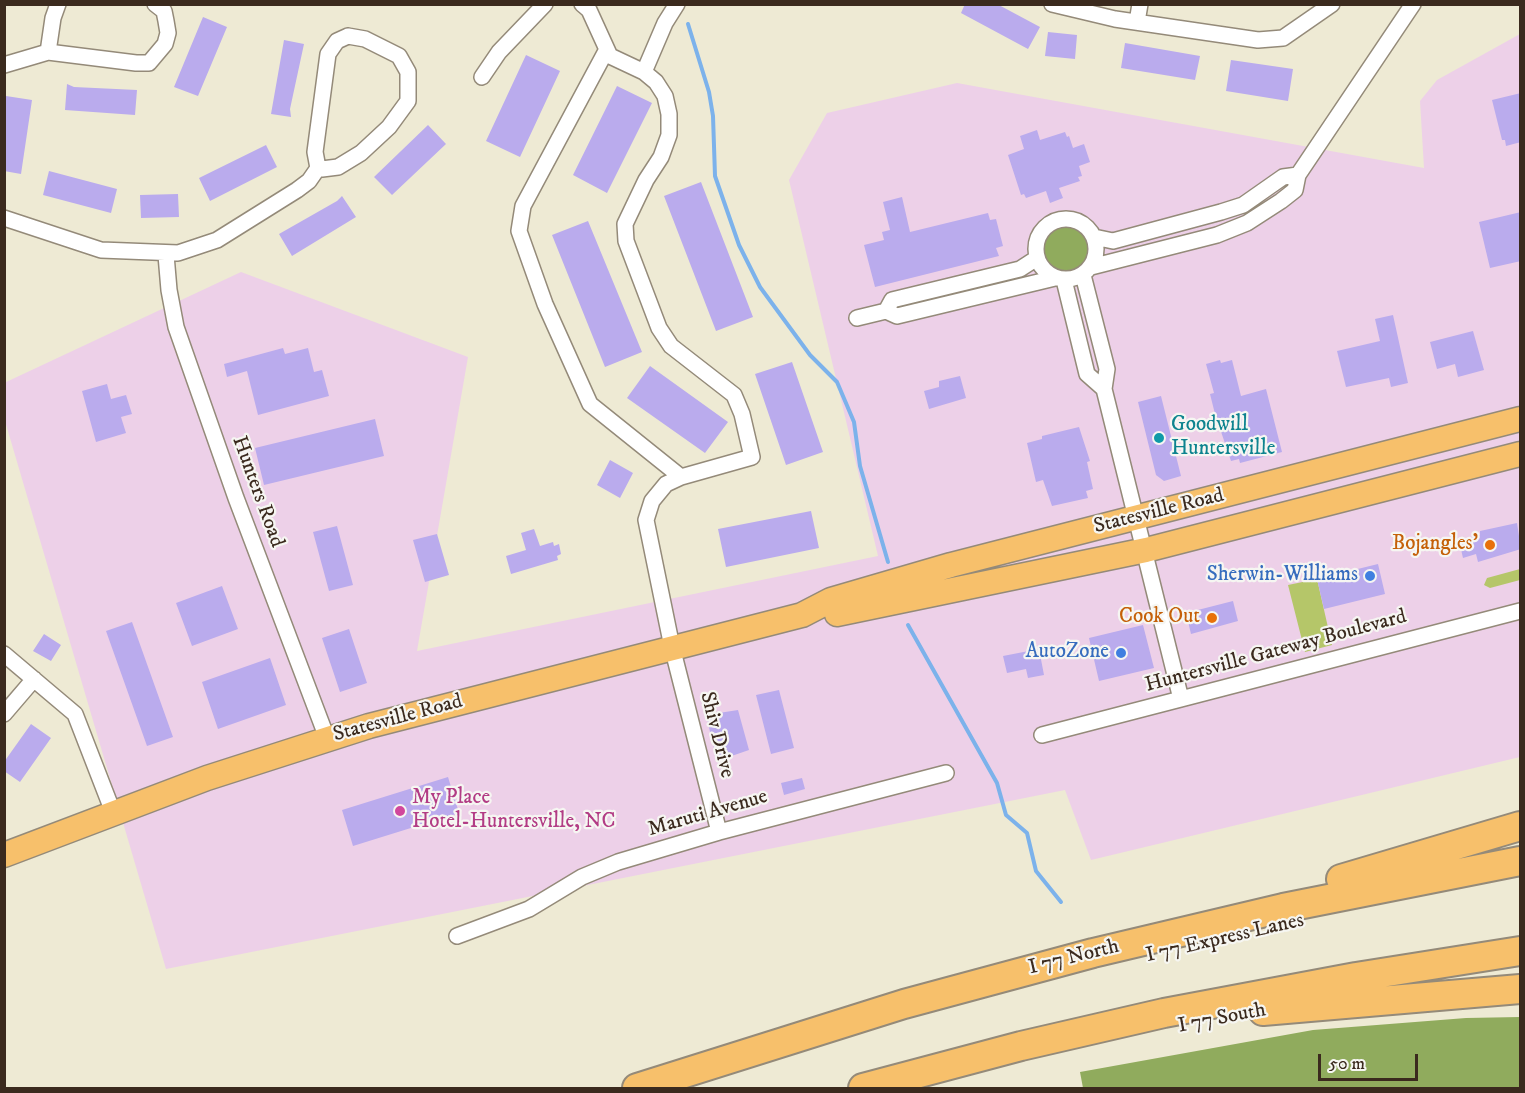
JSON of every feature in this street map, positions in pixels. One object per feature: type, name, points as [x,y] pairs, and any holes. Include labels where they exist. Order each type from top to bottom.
[{"type":"highway","points":[[1187,929],[1406,858],[1521,826]]},
{"type":"highway","name":"I 77 North","points":[[637,1089],[904,1004],[1187,929],[1356,892],[1521,861]]},
{"type":"highway","name":"I 77 Express Lanes","points":[[691,1089],[909,1021],[1097,969],[1286,924],[1521,878]]},
{"type":"highway","points":[[863,1089],[1021,1046],[1164,1013],[1356,977],[1521,951]]},
{"type":"highway","name":"I 77 South","points":[[927,1089],[1096,1046],[1263,1011],[1521,969]]},
{"type":"highway","points":[[1263,1011],[1521,989]]},
{"type":"main road","name":"Statesville Road","points":[[4,855],[112,812],[327,738],[802,615],[831,600],[1137,517],[1521,420]]},
{"type":"main road","name":"Statesville Road","points":[[802,615],[834,615],[1146,550],[1521,454]]},
{"type":"street","points":[[48,52],[53,18],[58,4]]},
{"type":"street","points":[[4,64],[48,52],[149,63],[165,44],[168,33],[164,11],[155,4]]},
{"type":"street","points":[[482,77],[499,52],[545,4]]},
{"type":"street","points":[[582,4],[589,10],[599,29],[606,51],[617,60],[644,72],[656,82],[665,96],[669,114],[669,135],[661,157],[646,180],[625,224],[626,240],[659,328],[671,346],[735,395],[752,457],[681,477],[590,404],[545,304],[519,231],[523,206],[606,51]]},
{"type":"street","points":[[644,72],[665,23],[677,4]]},
{"type":"street","points":[[1053,4],[1137,22],[1258,40],[1273,40],[1299,29],[1332,4]]},
{"type":"street","points":[[1137,22],[1140,4]]},
{"type":"street","points":[[857,318],[886,311],[897,316],[1060,279],[1217,235],[1247,223],[1295,190],[1298,175],[1413,4]]},
{"type":"street","points":[[4,218],[101,250],[166,255],[193,250],[217,240],[297,190],[309,181],[318,168],[315,152],[322,87],[332,46],[341,38],[348,36],[365,39],[399,56],[408,72],[410,83],[408,101],[402,112],[361,153],[338,167],[318,168]]},
{"type":"street","points":[[1094,237],[1113,240],[1221,212],[1243,205],[1283,177],[1298,175]]},
{"type":"street","points":[[1104,388],[1087,374],[1060,279],[1040,266],[1037,258],[1035,248],[1041,231],[1059,219],[1075,219],[1088,228],[1094,237],[1096,252],[1087,271],[1107,369],[1104,388],[1146,550],[1181,699]]},
{"type":"street","name":"Hunters Road","points":[[166,255],[169,290],[176,327],[236,498],[327,738]]},
{"type":"street","points":[[886,311],[892,300],[1020,269],[1037,258]]},
{"type":"street","name":"Shiv Drive","points":[[681,477],[666,484],[652,501],[646,520],[654,571],[719,832]]},
{"type":"street","name":"Huntersville Gateway Boulevard","points":[[1042,735],[1521,611]]},
{"type":"street","points":[[4,654],[75,714],[112,812]]},
{"type":"street","points":[[4,714],[34,679]]},
{"type":"street","name":"Maruti Avenue","points":[[457,936],[529,909],[602,868],[719,832],[946,773]]},
{"type":"shaded area","points":[[1520,34],[1520,757],[1091,860],[1065,790],[166,969],[5,421],[4,383],[241,272],[468,357],[417,651],[878,556],[789,180],[827,113],[957,83],[1424,168],[1420,101],[1437,80]]},
{"type":"green space","points":[[1060,219],[1072,219],[1083,224],[1091,232],[1096,249],[1094,261],[1083,274],[1072,279],[1060,279],[1049,274],[1041,266],[1036,255],[1036,243],[1041,232],[1049,224]]},
{"type":"green space","points":[[1520,569],[1520,580],[1490,588],[1484,585],[1487,578]]},
{"type":"green space","points":[[1317,579],[1332,645],[1305,652],[1288,585]]},
{"type":"green space","points":[[1520,1017],[1520,1088],[1083,1088],[1080,1072],[1313,1030],[1466,1018]]},
{"type":"building","points":[[965,4],[997,4],[1040,27],[1028,49],[961,13]]},
{"type":"building","points":[[203,17],[227,27],[198,96],[174,87]]},
{"type":"building","points":[[1048,32],[1077,35],[1075,59],[1045,56]]},
{"type":"building","points":[[284,40],[304,44],[290,109],[291,117],[271,114]]},
{"type":"building","points":[[1125,43],[1200,56],[1195,80],[1121,68]]},
{"type":"building","points":[[526,55],[560,71],[520,157],[486,141]]},
{"type":"building","points":[[1231,60],[1293,69],[1288,101],[1226,91]]},
{"type":"building","points":[[67,84],[74,87],[137,90],[135,115],[65,110]]},
{"type":"building","points":[[617,86],[652,103],[607,193],[573,175]]},
{"type":"building","points":[[1521,93],[1521,142],[1506,146],[1505,140],[1502,140],[1492,100]]},
{"type":"building","points":[[6,96],[32,100],[21,174],[4,171]]},
{"type":"building","points":[[428,125],[446,144],[392,195],[374,177]]},
{"type":"building","points":[[1037,130],[1040,140],[1065,132],[1073,148],[1084,144],[1090,162],[1079,166],[1082,176],[1078,177],[1080,181],[1059,188],[1063,198],[1050,203],[1046,191],[1026,198],[1024,194],[1021,195],[1008,155],[1024,149],[1020,136]]},
{"type":"building","points":[[266,145],[277,167],[210,201],[199,178]]},
{"type":"building","points":[[49,171],[117,189],[111,213],[43,195]]},
{"type":"building","points":[[701,182],[753,317],[716,331],[664,196]]},
{"type":"building","points":[[178,194],[179,217],[141,218],[140,195]]},
{"type":"building","points":[[342,196],[356,217],[292,256],[279,234]]},
{"type":"building","points":[[902,197],[910,232],[988,213],[990,220],[996,219],[1003,246],[996,248],[999,256],[875,287],[864,245],[884,240],[882,232],[890,230],[883,202]]},
{"type":"building","points":[[1521,212],[1521,261],[1490,268],[1479,222]]},
{"type":"building","points":[[588,221],[642,352],[605,367],[552,235]]},
{"type":"building","points":[[1393,315],[1408,383],[1391,387],[1389,378],[1346,387],[1337,351],[1380,341],[1375,319]]},
{"type":"building","points":[[1473,331],[1484,370],[1458,377],[1455,364],[1437,369],[1430,342]]},
{"type":"building","points":[[283,348],[285,354],[308,348],[314,372],[322,370],[329,396],[258,415],[247,371],[227,377],[224,364]]},
{"type":"building","name":"Goodwill Huntersville","points":[[1220,360],[1221,363],[1232,360],[1241,396],[1266,389],[1282,452],[1240,463],[1239,459],[1231,461],[1215,414],[1210,394],[1214,393],[1206,364]]},
{"type":"building","points":[[792,362],[823,452],[786,465],[755,374]]},
{"type":"building","points":[[650,366],[728,422],[705,453],[627,398]]},
{"type":"building","points":[[960,376],[966,398],[929,409],[924,391],[939,387],[939,381]]},
{"type":"building","points":[[107,384],[111,399],[126,395],[132,414],[121,417],[126,433],[96,442],[82,391]]},
{"type":"building","name":"Goodwill Huntersville","points":[[1161,396],[1181,476],[1164,481],[1156,475],[1138,402]]},
{"type":"building","points":[[375,419],[384,456],[264,485],[255,448]]},
{"type":"building","points":[[1079,427],[1090,461],[1087,462],[1093,489],[1086,491],[1088,498],[1052,506],[1043,480],[1036,482],[1027,443],[1042,439],[1042,436]]},
{"type":"building","points":[[610,460],[633,473],[620,498],[597,485]]},
{"type":"building","points":[[811,511],[819,548],[726,567],[718,529]]},
{"type":"building","name":"Bojangles'","points":[[1517,523],[1521,549],[1478,562],[1476,554],[1463,558],[1459,541],[1480,535],[1480,531]]},
{"type":"building","points":[[337,526],[353,585],[329,591],[313,532]]},
{"type":"building","points":[[534,529],[540,546],[553,542],[554,546],[559,544],[561,554],[557,556],[558,560],[511,574],[506,556],[526,550],[521,533]]},
{"type":"building","points":[[437,534],[449,575],[425,582],[413,540]]},
{"type":"building","points":[[1378,564],[1385,594],[1324,609],[1317,579]]},
{"type":"building","points":[[222,586],[238,629],[192,646],[176,603]]},
{"type":"building","name":"Cook Out","points":[[1233,601],[1238,621],[1191,634],[1186,613]]},
{"type":"building","points":[[132,622],[173,737],[147,746],[106,631]]},
{"type":"building","name":"AutoZone","points":[[1143,625],[1154,668],[1099,681],[1089,638]]},
{"type":"building","points":[[349,629],[367,683],[340,692],[322,638]]},
{"type":"building","points":[[44,634],[61,645],[51,661],[33,651]]},
{"type":"building","points":[[1039,649],[1044,675],[1028,678],[1026,669],[1007,673],[1003,656]]},
{"type":"building","points":[[270,658],[286,705],[218,729],[202,682]]},
{"type":"building","points":[[779,690],[794,748],[771,754],[756,695]]},
{"type":"building","points":[[738,710],[749,750],[717,761],[706,715]]},
{"type":"building","points":[[31,724],[51,738],[20,782],[4,771],[4,762]]},
{"type":"building","name":"My Place Hotel-Huntersville, NC","points":[[448,777],[459,813],[353,846],[342,810]]},
{"type":"building","points":[[802,778],[805,789],[784,795],[781,783]]},
{"type":"waterway","points":[[688,24],[709,92],[713,116],[715,176],[739,245],[760,287],[810,355],[837,382],[854,422],[860,466],[888,562]]},
{"type":"waterway","points":[[908,625],[997,783],[1006,815],[1027,833],[1036,871],[1061,902]]},
{"type":"place","name":"Goodwill Huntersville","points":[[1159,438]]},
{"type":"place","name":"Bojangles'","points":[[1490,545]]},
{"type":"place","name":"Sherwin-Williams","points":[[1370,576]]},
{"type":"place","name":"Cook Out","points":[[1212,618]]},
{"type":"place","name":"AutoZone","points":[[1121,653]]},
{"type":"place","name":"My Place Hotel-Huntersville, NC","points":[[400,811]]}]
